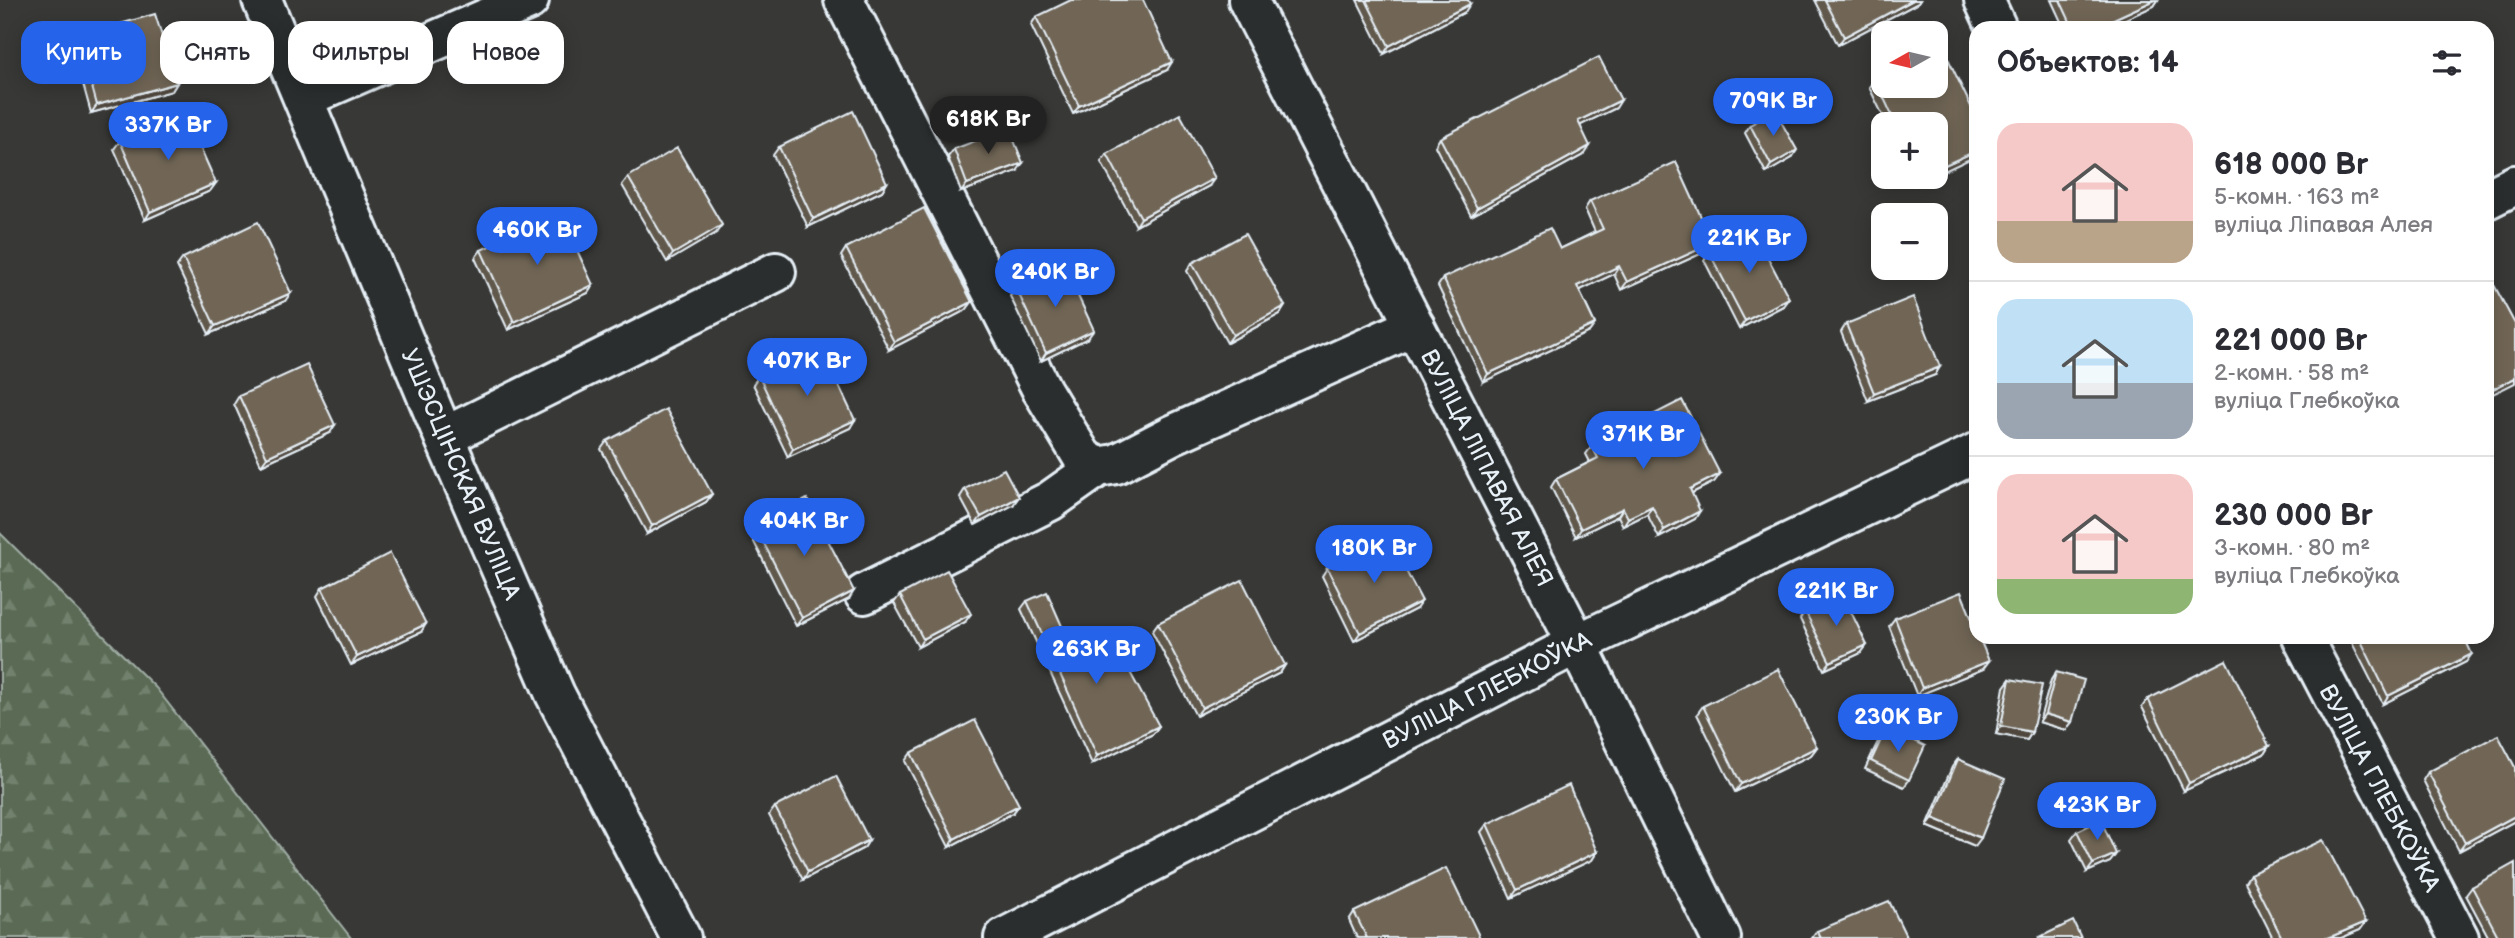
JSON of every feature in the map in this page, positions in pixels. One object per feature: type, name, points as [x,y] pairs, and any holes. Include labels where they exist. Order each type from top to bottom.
[{"type":"street","name":"УШЭСЦІНСКАЯ ВУЛІЦА","points":[[262,0],[444,437],[555,694],[681,938]]},
{"type":"street","points":[[303,98],[529,0]]},
{"type":"street","points":[[844,0],[1042,390],[1083,458],[1098,467]]},
{"type":"street","name":"ВУЛІЦА ЛІПАВАЯ АЛЕЯ","points":[[1248,0],[1577,644],[1721,938]]},
{"type":"street","points":[[1984,0],[1994,21]]},
{"type":"street","points":[[2494,196],[2515,185]]},
{"type":"street","points":[[444,437],[776,272]]},
{"type":"street","points":[[864,594],[1050,500],[1098,467],[1115,464],[1172,435],[1415,326]]},
{"type":"street","name":"ВУЛІЦА ГЛЕБКОЎКА","points":[[1004,938],[1577,644],[1969,456]]},
{"type":"street","name":"ВУЛІЦА ГЛЕБКОЎКА","points":[[2306,644],[2459,938]]},
{"type":"green space","points":[[0,533],[156,688],[351,938],[0,938]]},
{"type":"building","points":[[1071,0],[1143,0],[1172,62],[1079,106],[1036,17]]},
{"type":"building","points":[[1366,0],[1468,0],[1470,4],[1389,46]]},
{"type":"building","points":[[1825,0],[1913,0],[1871,21],[1844,37]]},
{"type":"building","points":[[2060,0],[2155,0],[2109,21],[2070,21]]},
{"type":"building","points":[[155,14],[160,30],[160,84],[173,84],[97,105],[91,84],[146,84],[146,21],[130,21]]},
{"type":"building","points":[[1599,57],[1621,100],[1578,121],[1590,146],[1477,208],[1440,138]]},
{"type":"building","points":[[1948,58],[1969,102],[1969,154],[1948,164],[1948,112],[1890,112],[1884,98],[1948,98]]},
{"type":"building","points":[[853,111],[887,183],[813,219],[779,147]]},
{"type":"building","points":[[1775,111],[1797,150],[1771,165],[1750,125]]},
{"type":"building","points":[[185,113],[216,183],[150,212],[120,141]]},
{"type":"building","points":[[1180,114],[1215,178],[1141,218],[1107,154]]},
{"type":"building","points":[[1009,128],[1023,163],[967,184],[954,149]]},
{"type":"building","points":[[677,148],[722,225],[673,254],[628,177]]},
{"type":"building","points":[[1676,162],[1713,243],[1627,282],[1619,266],[1577,286],[1595,324],[1488,374],[1443,278],[1550,228],[1560,249],[1603,229],[1590,201]]},
{"type":"building","points":[[924,208],[972,302],[894,342],[846,248]]},
{"type":"building","points":[[560,213],[593,285],[514,322],[481,250]]},
{"type":"building","points":[[258,222],[291,293],[215,326],[183,258]]},
{"type":"building","points":[[1753,229],[1789,298],[1745,321],[1709,252]]},
{"type":"building","points":[[1245,234],[1285,306],[1233,335],[1192,263]]},
{"type":"building","points":[[1064,266],[1094,330],[1046,353],[1016,288]]},
{"type":"building","points":[[2494,285],[2515,324],[2515,378],[2494,388]]},
{"type":"building","points":[[1913,297],[1940,367],[1874,393],[1846,324]]},
{"type":"building","points":[[821,347],[855,420],[793,449],[759,376]]},
{"type":"building","points":[[307,365],[335,425],[267,457],[239,396]]},
{"type":"building","points":[[1682,400],[1720,474],[1690,489],[1700,511],[1664,530],[1652,506],[1628,518],[1623,508],[1581,529],[1556,479],[1598,458],[1592,446]]},
{"type":"building","points":[[666,409],[712,494],[652,526],[607,441]]},
{"type":"building","points":[[1004,469],[1019,497],[981,517],[965,489]]},
{"type":"building","points":[[807,499],[854,591],[802,618],[755,526]]},
{"type":"building","points":[[1388,537],[1422,601],[1360,633],[1327,568]]},
{"type":"building","points":[[390,553],[426,624],[357,657],[322,588]]},
{"type":"building","points":[[947,570],[971,614],[923,639],[900,595]]},
{"type":"building","points":[[1242,580],[1285,665],[1202,708],[1158,623]]},
{"type":"building","points":[[1047,592],[1079,665],[1117,648],[1159,726],[1097,756],[1027,601]]},
{"type":"building","points":[[1961,592],[1969,612],[1969,644],[1982,644],[1989,661],[1922,688],[1895,618]]},
{"type":"building","points":[[1842,593],[1867,645],[1830,662],[1805,611]]},
{"type":"building","points":[[2362,644],[2467,644],[2472,654],[2388,696]]},
{"type":"building","points":[[2226,660],[2269,746],[2189,783],[2148,699]]},
{"type":"building","points":[[1778,669],[1817,747],[1741,784],[1703,706]]},
{"type":"building","points":[[2056,672],[2084,680],[2072,722],[2045,714]]},
{"type":"building","points":[[2010,679],[2042,685],[2032,732],[2001,726]]},
{"type":"building","points":[[975,720],[1019,805],[954,839],[911,753]]},
{"type":"building","points":[[1887,727],[1925,746],[1909,780],[1871,761]]},
{"type":"building","points":[[2498,735],[2515,767],[2515,816],[2465,843],[2428,772]]},
{"type":"building","points":[[1958,759],[2005,779],[1981,838],[1933,818]]},
{"type":"building","points":[[836,776],[869,840],[808,872],[775,807]]},
{"type":"building","points":[[1569,785],[1597,852],[1517,890],[1487,824]]},
{"type":"building","points":[[2101,820],[2116,854],[2093,864],[2077,831]]},
{"type":"building","points":[[2323,840],[2366,922],[2328,938],[2282,938],[2250,874]]},
{"type":"building","points":[[2515,863],[2515,938],[2499,938],[2472,887]]},
{"type":"building","points":[[1446,868],[1480,938],[1367,938],[1354,912]]},
{"type":"building","points":[[1889,901],[1907,938],[1821,938],[1817,931]]},
{"type":"building","points":[[2073,921],[2081,938],[2038,938]]}]
